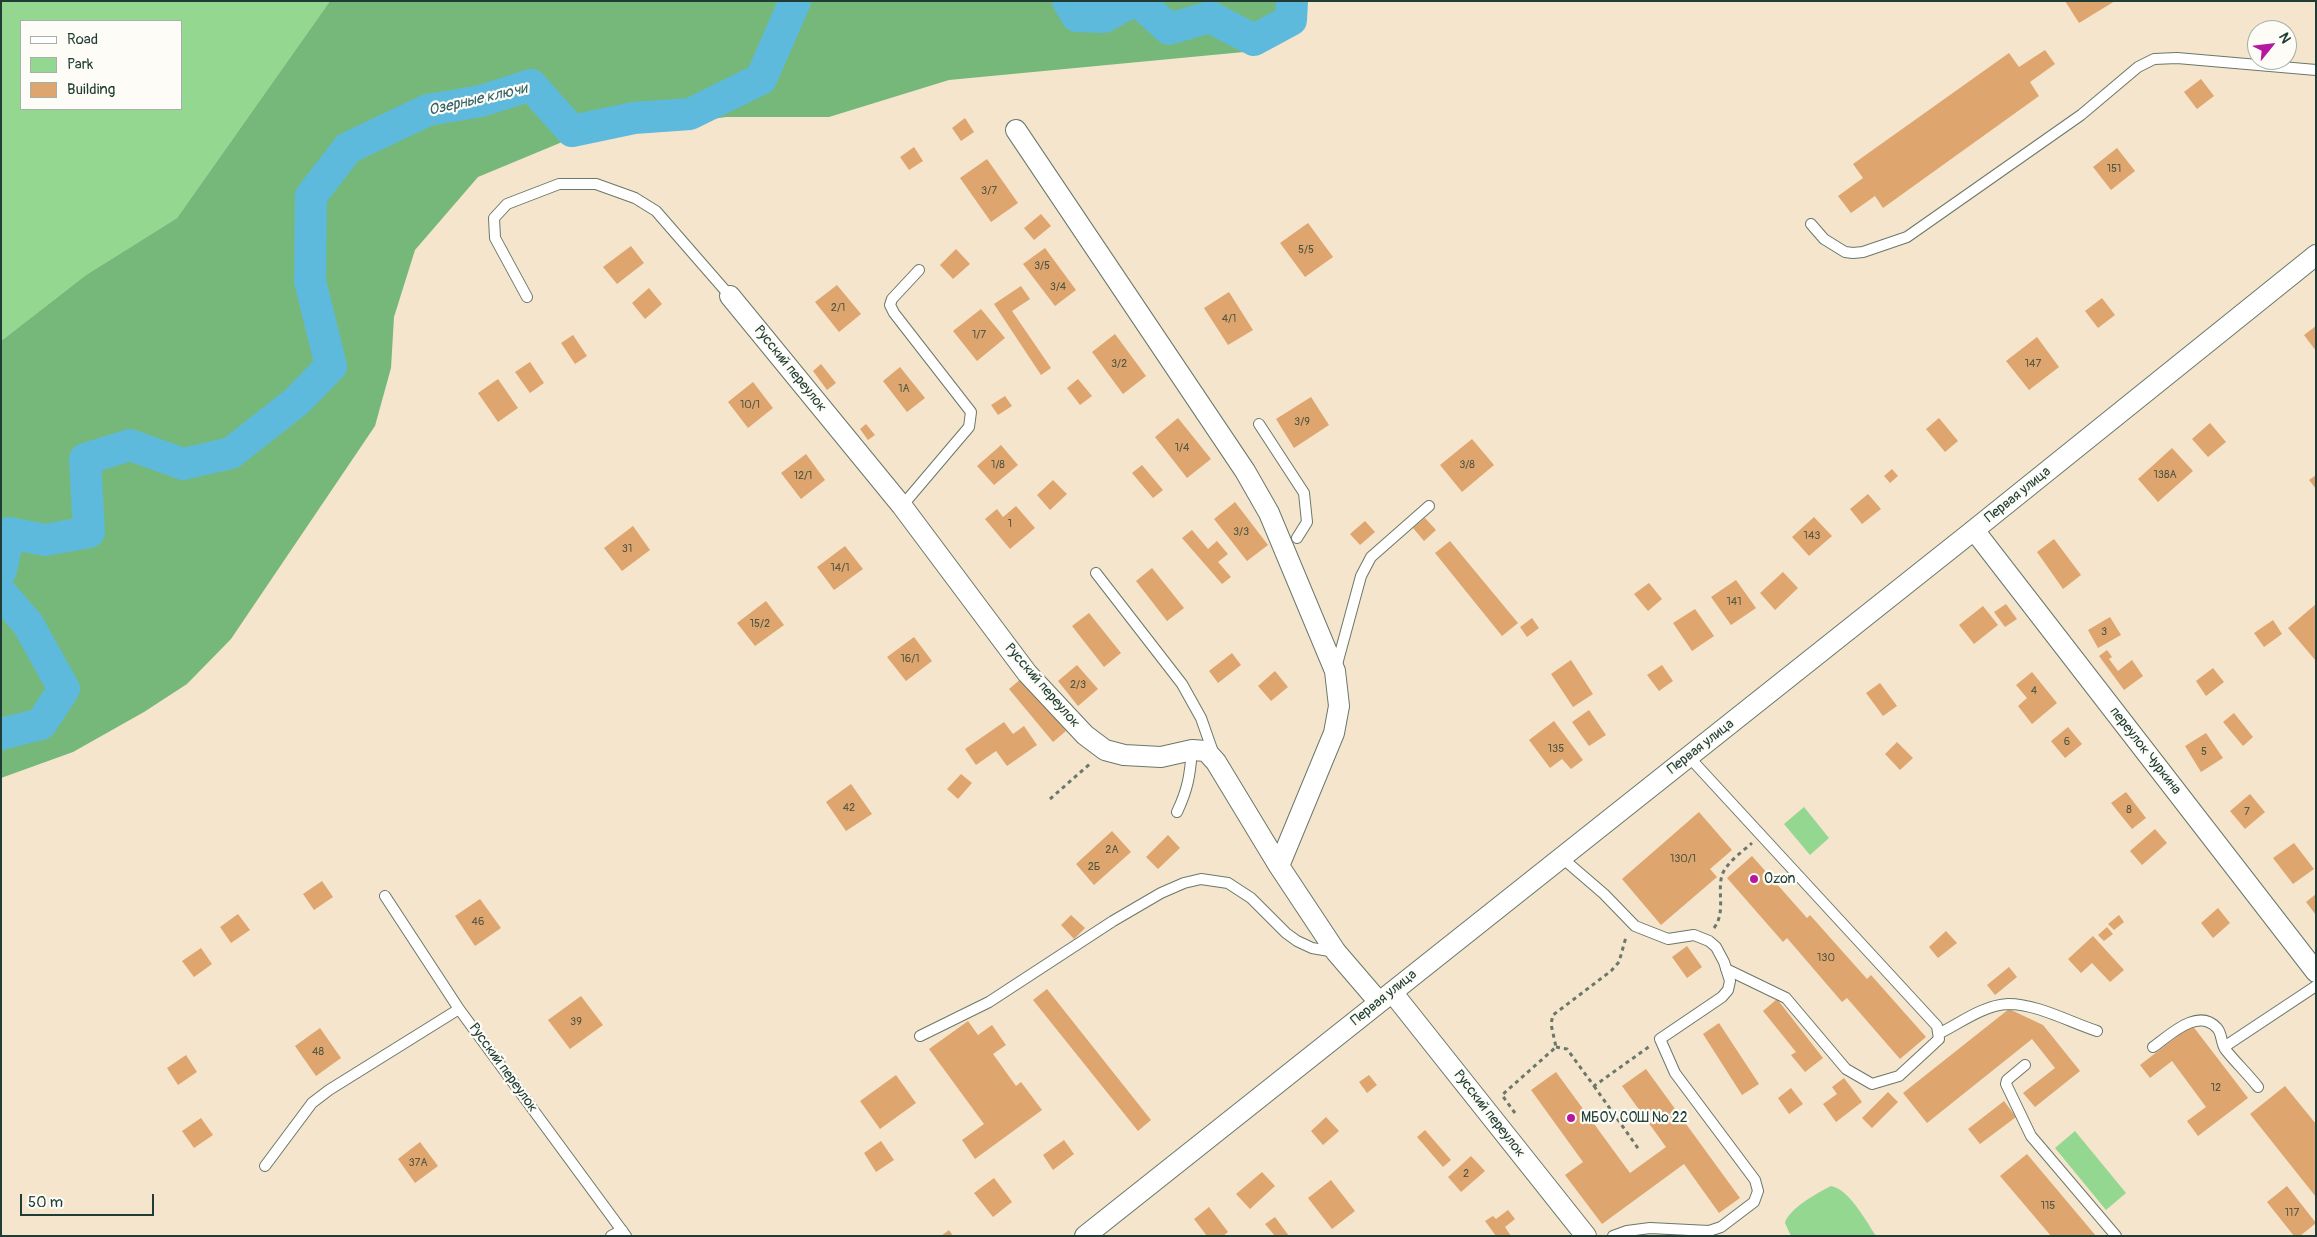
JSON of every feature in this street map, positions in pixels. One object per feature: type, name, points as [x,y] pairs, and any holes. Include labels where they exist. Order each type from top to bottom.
[{"type":"street","points":[[1016,130],[1163,352],[1245,471],[1269,513],[1336,671],[1339,706],[1334,734],[1279,866]]},
{"type":"street","name":"Первая улица","points":[[1085,1236],[1688,758],[2316,255]]},
{"type":"street","name":"Русский переулок","points":[[730,296],[902,506],[1027,673],[1085,735],[1105,750],[1124,755],[1161,757],[1192,750],[1206,751],[1216,762],[1279,866],[1336,952],[1386,997],[1586,1236]]},
{"type":"street","name":"переулок Чуркина","points":[[1974,530],[2316,972]]},
{"type":"lane","points":[[1811,224],[1824,239],[1845,252],[1863,252],[1907,237],[2081,115],[2138,67],[2154,59],[2177,58],[2316,70]]},
{"type":"lane","points":[[527,297],[495,238],[494,218],[507,204],[559,184],[582,182],[596,184],[615,191],[656,211],[730,296]]},
{"type":"lane","points":[[902,506],[969,427],[972,420],[971,412],[894,313],[890,305],[892,299],[919,270]]},
{"type":"lane","points":[[1258,424],[1304,493],[1307,522],[1297,538]]},
{"type":"lane","points":[[1336,671],[1361,576],[1366,564],[1371,556],[1429,506]]},
{"type":"lane","points":[[1096,572],[1182,684],[1201,718],[1216,762]]},
{"type":"lane","points":[[1177,812],[1187,792],[1190,780],[1192,750]]},
{"type":"lane","points":[[1688,758],[1937,1026],[1940,1033],[1939,1039],[1899,1076],[1872,1084],[1846,1069],[1786,998],[1726,969]]},
{"type":"lane","points":[[1561,857],[1604,894],[1628,921],[1635,926],[1668,940],[1694,936],[1706,940],[1716,947],[1730,981],[1728,990],[1722,997],[1660,1038],[1675,1073],[1756,1180],[1758,1191],[1754,1202],[1721,1227],[1709,1231],[1650,1228],[1613,1236]]},
{"type":"lane","points":[[920,1036],[977,1009],[1113,921],[1184,882],[1200,879],[1228,883],[1251,898],[1286,933],[1297,941],[1312,948],[1336,952]]},
{"type":"lane","name":"Русский переулок","points":[[385,896],[459,1009],[624,1233]]},
{"type":"lane","points":[[2224,1047],[2316,986]]},
{"type":"lane","points":[[1940,1033],[1973,1016],[2006,1004],[2018,1005],[2054,1015],[2097,1031]]},
{"type":"lane","points":[[265,1166],[312,1103],[329,1090],[459,1009]]},
{"type":"lane","points":[[2154,1047],[2184,1026],[2194,1021],[2206,1021],[2218,1028],[2224,1047],[2258,1086]]},
{"type":"lane","points":[[2025,1064],[2007,1080],[2006,1084],[2031,1136],[2116,1236]]},
{"type":"lane","points":[[610,1236],[624,1233]]},
{"type":"path","points":[[1050,799],[1105,750]]},
{"type":"path","points":[[1706,940],[1720,920],[1722,875],[1730,864],[1761,835]]},
{"type":"path","points":[[1556,1047],[1551,1024],[1553,1015],[1611,971],[1618,962],[1624,948],[1628,921]]},
{"type":"path","points":[[1594,1086],[1660,1038]]},
{"type":"path","points":[[1556,1047],[1567,1049],[1640,1151]]},
{"type":"path","points":[[1517,1117],[1502,1095],[1556,1047]]},
{"type":"green space","points":[[1,1],[330,1],[177,218],[86,275],[1,341]]},
{"type":"green space","points":[[330,1],[1298,1],[1298,21],[1282,41],[1265,50],[949,80],[829,117],[726,117],[567,140],[478,177],[415,250],[394,317],[391,368],[375,426],[231,639],[187,684],[144,712],[73,752],[1,778],[1,341],[86,275],[177,218]]},
{"type":"green space","points":[[1804,807],[1829,838],[1810,855],[1784,824]]},
{"type":"green space","points":[[2075,1131],[2126,1193],[2106,1210],[2055,1148]]},
{"type":"green space","points":[[1831,1186],[1838,1188],[1851,1199],[1876,1236],[1791,1236],[1785,1223],[1787,1218],[1798,1207]]},
{"type":"building","points":[[2065,1],[2115,1],[2079,23]]},
{"type":"building","points":[[2045,50],[2055,64],[2030,82],[2039,96],[1883,208],[1875,196],[1851,213],[1838,196],[1863,178],[1853,164],[2009,53],[2019,67]]},
{"type":"building","points":[[2201,79],[2214,96],[2197,109],[2184,92]]},
{"type":"building","points":[[965,118],[974,132],[961,141],[952,128]]},
{"type":"building","points":[[914,147],[923,161],[909,170],[900,157]]},
{"type":"building","points":[[2117,148],[2135,171],[2111,190],[2093,167]]},
{"type":"building","points":[[987,159],[1018,203],[991,222],[960,178]]},
{"type":"building","points":[[1041,214],[1051,226],[1034,240],[1024,228]]},
{"type":"building","points":[[1308,223],[1333,257],[1305,277],[1280,243]]},
{"type":"building","points":[[631,246],[644,263],[617,284],[603,267]]},
{"type":"building","points":[[1045,248],[1076,290],[1055,306],[1023,264]]},
{"type":"building","points":[[956,249],[970,264],[953,279],[940,265]]},
{"type":"building","points":[[837,285],[861,314],[839,332],[815,302]]},
{"type":"building","points":[[1021,286],[1030,299],[1012,311],[1051,368],[1041,375],[994,304]]},
{"type":"building","points":[[649,288],[662,304],[645,319],[632,303]]},
{"type":"building","points":[[1229,292],[1253,330],[1228,345],[1204,308]]},
{"type":"building","points":[[2102,298],[2115,315],[2098,328],[2085,311]]},
{"type":"building","points":[[981,309],[1005,338],[977,361],[953,331]]},
{"type":"building","points":[[2316,326],[2316,351],[2304,335]]},
{"type":"building","points":[[1115,334],[1146,376],[1123,394],[1092,352]]},
{"type":"building","points":[[573,335],[587,356],[575,364],[561,343]]},
{"type":"building","points":[[2037,337],[2059,367],[2029,390],[2006,361]]},
{"type":"building","points":[[530,362],[544,383],[530,393],[515,372]]},
{"type":"building","points":[[821,364],[836,383],[827,390],[813,371]]},
{"type":"building","points":[[900,367],[925,398],[907,412],[883,381]]},
{"type":"building","points":[[498,379],[518,408],[498,422],[478,393]]},
{"type":"building","points":[[1078,379],[1092,396],[1080,405],[1067,388]]},
{"type":"building","points":[[753,382],[773,408],[748,428],[728,402]]},
{"type":"building","points":[[1005,396],[1012,406],[998,415],[991,405]]},
{"type":"building","points":[[1311,397],[1329,425],[1294,448],[1276,419]]},
{"type":"building","points":[[1178,418],[1211,459],[1187,478],[1155,437]]},
{"type":"building","points":[[1939,418],[1958,441],[1945,452],[1926,429]]},
{"type":"building","points":[[2210,423],[2226,442],[2208,457],[2192,439]]},
{"type":"building","points":[[866,424],[875,435],[868,440],[860,429]]},
{"type":"building","points":[[1472,439],[1494,465],[1462,492],[1440,465]]},
{"type":"building","points":[[1001,445],[1018,465],[994,485],[977,466]]},
{"type":"building","points":[[2172,448],[2193,471],[2158,502],[2138,479]]},
{"type":"building","points":[[806,454],[825,480],[801,499],[781,473]]},
{"type":"building","points":[[1142,465],[1163,490],[1153,498],[1132,473]]},
{"type":"building","points":[[1892,469],[1898,476],[1890,483],[1884,476]]},
{"type":"building","points":[[2316,475],[2316,489],[2309,480]]},
{"type":"building","points":[[1053,480],[1067,494],[1050,510],[1037,495]]},
{"type":"building","points":[[1868,494],[1881,509],[1862,524],[1850,509]]},
{"type":"building","points":[[1235,502],[1268,545],[1247,561],[1214,519]]},
{"type":"building","points":[[1016,506],[1035,528],[1010,549],[985,519],[997,509],[1003,517]]},
{"type":"building","points":[[1814,517],[1832,536],[1809,556],[1792,537]]},
{"type":"building","points":[[1425,518],[1436,530],[1424,541],[1413,528]]},
{"type":"building","points":[[1365,521],[1375,532],[1360,545],[1350,534]]},
{"type":"building","points":[[633,526],[650,550],[622,571],[604,548]]},
{"type":"building","points":[[1192,530],[1208,549],[1217,541],[1228,554],[1218,562],[1231,577],[1222,584],[1182,538]]},
{"type":"building","points":[[2054,539],[2081,575],[2063,589],[2037,552]]},
{"type":"building","points":[[1450,541],[1518,623],[1502,636],[1435,553]]},
{"type":"building","points":[[845,546],[863,569],[834,590],[817,567]]},
{"type":"building","points":[[1152,568],[1184,608],[1167,621],[1136,581]]},
{"type":"building","points":[[1783,572],[1798,588],[1775,610],[1760,593]]},
{"type":"building","points":[[1736,580],[1756,608],[1731,625],[1711,597]]},
{"type":"building","points":[[1649,583],[1662,599],[1648,611],[1634,594]]},
{"type":"building","points":[[766,601],[784,625],[755,646],[737,623]]},
{"type":"building","points":[[2006,604],[2017,619],[2005,627],[1994,612]]},
{"type":"building","points":[[2316,604],[2316,661],[2288,628]]},
{"type":"building","points":[[1983,606],[1998,625],[1974,644],[1959,625]]},
{"type":"building","points":[[1695,609],[1714,636],[1692,651],[1673,623]]},
{"type":"building","points":[[1089,613],[1121,653],[1104,667],[1072,626]]},
{"type":"building","points":[[2110,617],[2121,635],[2098,648],[2088,630]]},
{"type":"building","points":[[1532,618],[1539,628],[1527,637],[1520,627]]},
{"type":"building","points":[[2273,620],[2282,634],[2264,647],[2254,633]]},
{"type":"building","points":[[914,637],[932,661],[906,681],[887,657]]},
{"type":"building","points":[[2107,650],[2112,657],[2109,659],[2118,671],[2132,660],[2143,676],[2124,690],[2099,656]]},
{"type":"building","points":[[1232,653],[1241,665],[1218,683],[1209,671]]},
{"type":"building","points":[[1571,660],[1593,694],[1573,707],[1551,674]]},
{"type":"building","points":[[1077,665],[1098,689],[1078,706],[1058,681]]},
{"type":"building","points":[[1662,665],[1673,681],[1659,691],[1647,675]]},
{"type":"building","points":[[2213,668],[2224,682],[2206,696],[2196,681]]},
{"type":"building","points":[[1275,671],[1288,687],[1271,701],[1258,686]]},
{"type":"building","points":[[2032,672],[2057,703],[2032,724],[2018,706],[2027,698],[2016,685]]},
{"type":"building","points":[[1022,678],[1066,731],[1053,742],[1009,689]]},
{"type":"building","points":[[1880,683],[1897,706],[1883,716],[1866,693]]},
{"type":"building","points":[[1589,710],[1606,735],[1589,746],[1572,722]]},
{"type":"building","points":[[2234,713],[2253,737],[2243,746],[2223,722]]},
{"type":"building","points":[[1554,721],[1583,760],[1571,769],[1562,759],[1550,768],[1529,740]]},
{"type":"building","points":[[1004,722],[1013,734],[1024,726],[1037,745],[1007,766],[996,751],[976,765],[965,749]]},
{"type":"building","points":[[2068,727],[2082,744],[2065,758],[2051,741]]},
{"type":"building","points":[[2206,733],[2223,758],[2201,772],[2185,746]]},
{"type":"building","points":[[1897,742],[1913,758],[1900,770],[1885,754]]},
{"type":"building","points":[[961,774],[972,783],[958,799],[947,789]]},
{"type":"building","points":[[851,784],[872,814],[846,831],[826,802]]},
{"type":"building","points":[[2126,792],[2146,818],[2132,829],[2111,803]]},
{"type":"building","points":[[2250,794],[2265,812],[2245,829],[2230,811]]},
{"type":"building","points":[[1699,812],[1732,850],[1710,869],[1717,877],[1661,925],[1622,879]]},
{"type":"building","points":[[2155,829],[2167,843],[2142,865],[2130,851]]},
{"type":"building","points":[[1112,831],[1131,852],[1094,885],[1076,864]]},
{"type":"building","points":[[1168,835],[1180,848],[1158,869],[1146,857]]},
{"type":"building","points":[[2294,843],[2314,869],[2293,884],[2273,858]]},
{"type":"building","points":[[1752,856],[1807,918],[1810,915],[1867,979],[1871,975],[1926,1037],[1900,1059],[1847,998],[1842,1002],[1787,938],[1783,942],[1727,878]]},
{"type":"building","points":[[322,881],[333,897],[314,910],[303,894]]},
{"type":"building","points":[[2316,894],[2316,915],[2306,902]]},
{"type":"building","points":[[480,899],[501,928],[475,946],[455,916]]},
{"type":"building","points":[[2218,908],[2230,923],[2213,938],[2201,923]]},
{"type":"building","points":[[238,914],[250,930],[231,943],[220,927]]},
{"type":"building","points":[[1071,915],[1085,928],[1074,939],[1061,925]]},
{"type":"building","points":[[2119,915],[2124,922],[2114,930],[2108,924]]},
{"type":"building","points":[[2107,927],[2113,934],[2104,941],[2098,935]]},
{"type":"building","points":[[1946,931],[1957,943],[1938,958],[1929,947]]},
{"type":"building","points":[[2093,936],[2124,970],[2110,982],[2092,963],[2081,973],[2068,959]]},
{"type":"building","points":[[1687,946],[1702,967],[1687,978],[1672,957]]},
{"type":"building","points":[[201,948],[212,964],[194,977],[182,961]]},
{"type":"building","points":[[2009,967],[2017,977],[1995,995],[1987,985]]},
{"type":"building","points":[[1047,989],[1151,1120],[1138,1131],[1033,1000]]},
{"type":"building","points":[[581,996],[603,1025],[570,1049],[548,1020]]},
{"type":"building","points":[[1777,999],[1823,1058],[1805,1072],[1791,1055],[1796,1052],[1763,1011]]},
{"type":"building","points":[[2009,1009],[2043,1025],[2080,1071],[2035,1107],[2023,1093],[2055,1068],[2032,1039],[1927,1123],[1903,1093]]},
{"type":"building","points":[[968,1021],[978,1035],[992,1025],[1006,1045],[993,1054],[1016,1086],[1021,1082],[1042,1110],[975,1159],[962,1140],[984,1124],[929,1049]]},
{"type":"building","points":[[1719,1023],[1759,1084],[1742,1095],[1703,1034]]},
{"type":"building","points":[[2192,1025],[2248,1098],[2198,1136],[2187,1121],[2206,1107],[2172,1061],[2150,1078],[2140,1065]]},
{"type":"building","points":[[320,1028],[341,1058],[316,1076],[295,1046]]},
{"type":"building","points":[[186,1055],[197,1072],[178,1085],[167,1068]]},
{"type":"building","name":"МБОУ СОШ № 22","points":[[1646,1069],[1740,1198],[1719,1213],[1684,1164],[1602,1224],[1565,1175],[1583,1162],[1531,1090],[1556,1072],[1630,1173],[1666,1147],[1622,1086]]},
{"type":"building","points":[[896,1075],[916,1103],[880,1129],[860,1101]]},
{"type":"building","points":[[1369,1075],[1377,1085],[1367,1093],[1359,1082]]},
{"type":"building","points":[[1844,1078],[1862,1102],[1836,1122],[1823,1104],[1837,1094],[1832,1087]]},
{"type":"building","points":[[2285,1086],[2316,1124],[2316,1197],[2250,1114]]},
{"type":"building","points":[[1791,1088],[1803,1104],[1789,1114],[1778,1098]]},
{"type":"building","points":[[1888,1092],[1898,1102],[1872,1128],[1862,1118]]},
{"type":"building","points":[[2004,1101],[2016,1117],[1980,1144],[1968,1129]]},
{"type":"building","points":[[1326,1117],[1339,1131],[1323,1145],[1311,1131]]},
{"type":"building","points":[[201,1118],[213,1135],[194,1148],[182,1131]]},
{"type":"building","points":[[1425,1130],[1451,1160],[1443,1167],[1417,1137]]},
{"type":"building","points":[[1064,1140],[1074,1154],[1053,1170],[1043,1155]]},
{"type":"building","points":[[881,1141],[894,1160],[876,1172],[864,1153]]},
{"type":"building","points":[[420,1142],[438,1166],[415,1183],[398,1159]]},
{"type":"building","points":[[2027,1154],[2096,1236],[2051,1236],[2000,1176]]},
{"type":"building","points":[[1471,1156],[1485,1171],[1461,1192],[1448,1177]]},
{"type":"building","points":[[1262,1172],[1275,1186],[1250,1209],[1236,1194]]},
{"type":"building","points":[[994,1178],[1012,1202],[993,1217],[974,1193]]},
{"type":"building","points":[[1331,1180],[1355,1211],[1332,1229],[1308,1198]]},
{"type":"building","points":[[2287,1186],[2316,1223],[2300,1236],[2294,1236],[2267,1202]]},
{"type":"building","points":[[1209,1207],[1228,1232],[1223,1236],[1207,1236],[1194,1219]]},
{"type":"building","points":[[1508,1210],[1515,1219],[1505,1227],[1511,1236],[1496,1236],[1485,1221],[1493,1216],[1496,1219]]},
{"type":"building","points":[[1275,1217],[1289,1236],[1275,1236],[1265,1224]]},
{"type":"building","points":[[949,1230],[953,1236],[941,1236]]},
{"type":"waterway","name":"Озерные ключи","points":[[1,570],[9,533],[45,540],[89,532],[85,459],[130,445],[183,464],[231,453],[297,401],[331,366],[310,281],[311,196],[348,148],[428,110],[481,101],[531,85],[572,131],[634,118],[690,114],[761,79],[795,1]]},
{"type":"waterway","name":"Озерные ключи","points":[[1068,1],[1077,16],[1104,17],[1133,1]]},
{"type":"waterway","name":"Озерные ключи","points":[[1138,1],[1169,29],[1210,17],[1254,40],[1291,20],[1292,1]]},
{"type":"waterway","name":"Озерные ключи","points":[[1,593],[28,624],[64,689],[41,724],[1,734]]},
{"type":"place","name":"Ozon","points":[[1754,879]]},
{"type":"place","name":"МБОУ СОШ № 22","points":[[1571,1118]]}]
